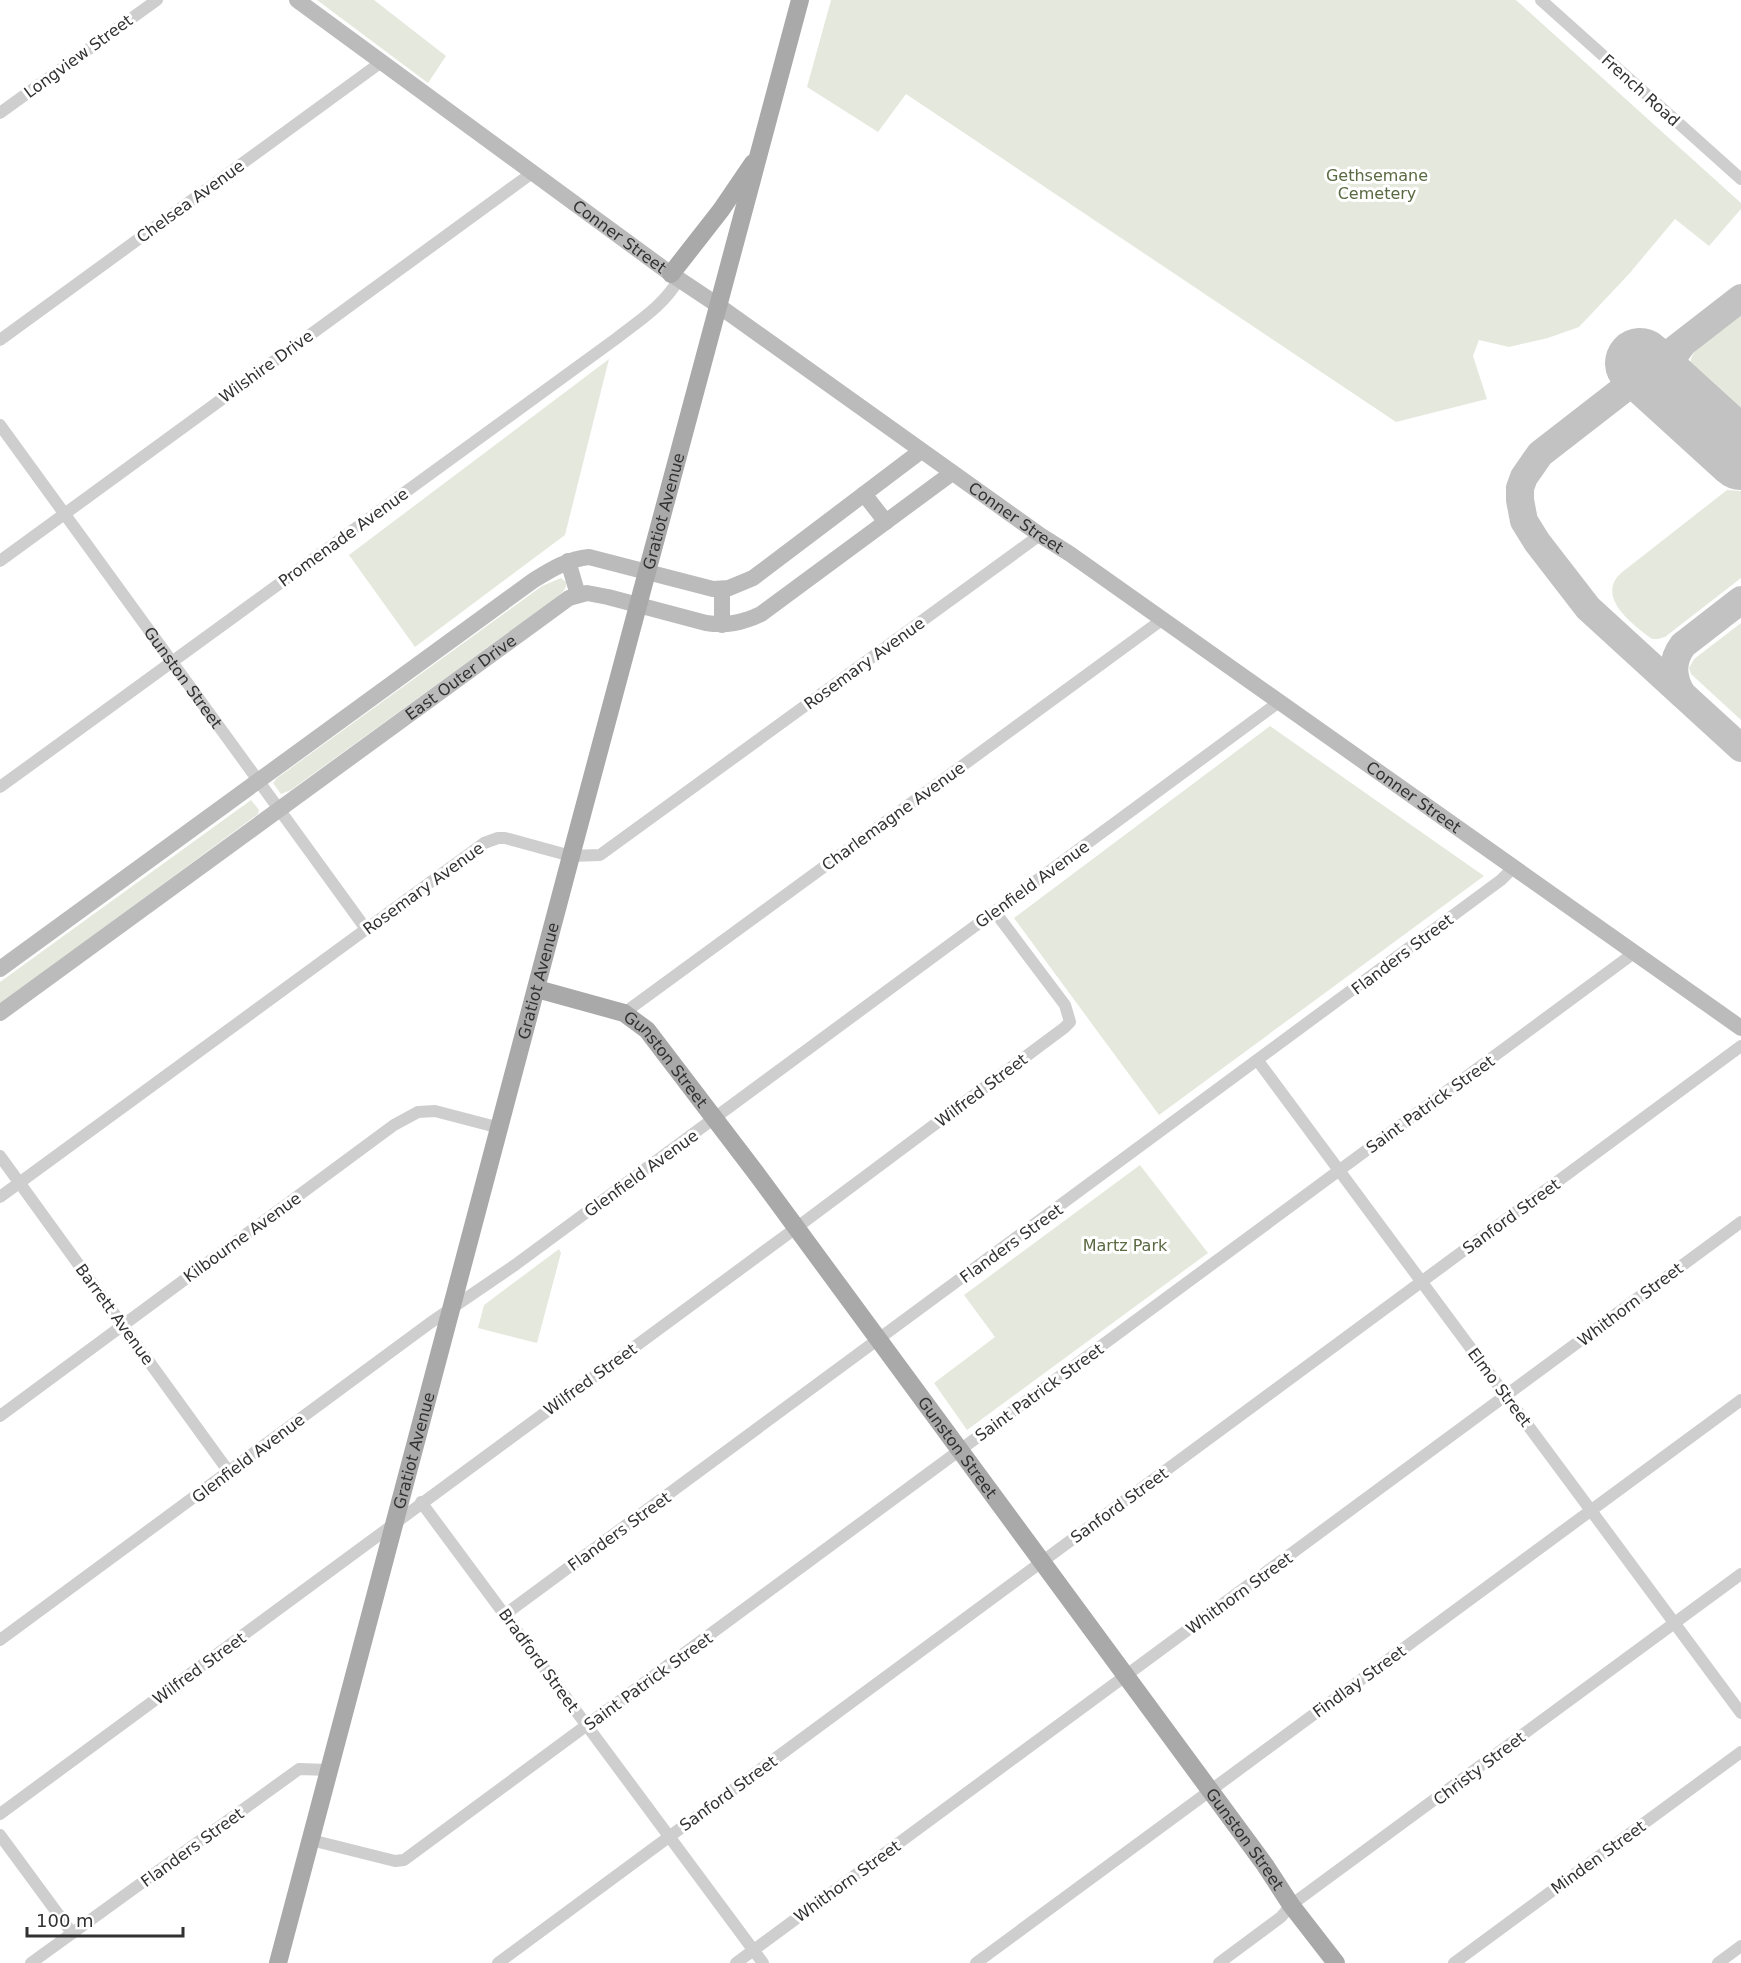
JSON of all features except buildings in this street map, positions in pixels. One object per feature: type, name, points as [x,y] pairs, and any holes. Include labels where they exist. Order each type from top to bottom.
[{"type":"main road","name":"Gratiot Avenue","points":[[278,1963],[800,0]]},
{"type":"main road","points":[[675,277],[760,151]]},
{"type":"main road","name":"Gunston Street","points":[[537,989],[624,1013],[647,1030],[879,1340],[1265,1865],[1291,1905],[1336,1963]]},
{"type":"street","name":"Longview Street","points":[[0,113],[157,0]]},
{"type":"street","name":"Conner Street","points":[[297,0],[675,277],[1741,1028]]},
{"type":"street","name":"French Road","points":[[1541,0],[1741,179]]},
{"type":"street","name":"Chelsea Avenue","points":[[0,340],[380,63]]},
{"type":"street","name":"Wilshire Drive","points":[[0,561],[532,172]]},
{"type":"street","name":"Promenade Avenue","points":[[0,787],[617,338],[658,306],[673,290],[675,277]]},
{"type":"street","name":"Gunston Street","points":[[0,425],[366,929]]},
{"type":"street","name":"East Outer Drive","points":[[0,969],[534,580],[568,561],[590,557],[713,589],[741,585],[921,451]]},
{"type":"street","points":[[568,561],[578,595],[587,593],[608,597],[706,623],[722,625],[741,622],[761,614],[952,473]]},
{"type":"street","points":[[864,494],[886,522]]},
{"type":"street","name":"Rosemary Avenue","points":[[0,1197],[489,840],[505,838],[571,856],[600,855],[1041,536]]},
{"type":"street","points":[[722,589],[722,625]]},
{"type":"street","name":"East Outer Drive","points":[[0,1012],[569,598],[578,595]]},
{"type":"street","name":"Charlemagne Avenue","points":[[624,1013],[1163,619]]},
{"type":"street","name":"Glenfield Avenue","points":[[0,1640],[715,1119],[1279,702]]},
{"type":"street","name":"Flanders Street","points":[[507,1615],[1502,880],[1513,868]]},
{"type":"street","name":"Wilfred Street","points":[[0,1814],[796,1228],[1070,1022],[1065,1005],[995,912]]},
{"type":"street","name":"Saint Patrick Street","points":[[311,1840],[395,1861],[404,1860],[1634,953]]},
{"type":"street","name":"Sanford Street","points":[[498,1963],[1741,1046]]},
{"type":"street","name":"Elmo Street","points":[[1258,1061],[1741,1713]]},
{"type":"street","name":"Kilbourne Avenue","points":[[0,1416],[411,1114],[435,1111],[500,1128]]},
{"type":"street","name":"Barrett Avenue","points":[[0,1156],[229,1472]]},
{"type":"street","name":"Whithorn Street","points":[[736,1963],[1741,1222]]},
{"type":"street","name":"Findlay Street","points":[[976,1963],[1741,1400]]},
{"type":"street","name":"Bradford Street","points":[[422,1503],[763,1963]]},
{"type":"street","name":"Christy Street","points":[[1219,1963],[1281,1917],[1291,1905],[1741,1574]]},
{"type":"street","name":"Minden Street","points":[[1454,1963],[1741,1752]]},
{"type":"street","name":"Flanders Street","points":[[31,1963],[299,1769],[329,1770]]},
{"type":"street","points":[[0,1835],[72,1933]]},
{"type":"street","points":[[1718,1963],[1741,1946]]},
{"type":"green space","points":[[317,0],[374,0],[446,56],[428,83]]},
{"type":"green space","name":"Gethsemane Cemetery","points":[[831,0],[1516,0],[1741,203],[1741,209],[1709,246],[1675,219],[1629,274],[1579,327],[1548,338],[1509,347],[1479,340],[1473,356],[1487,399],[1396,422],[906,94],[878,132],[807,87]]},
{"type":"green space","points":[[1741,314],[1741,420],[1739,422],[1696,382],[1691,371],[1691,361],[1702,343]]},
{"type":"green space","points":[[609,359],[565,535],[415,647],[349,555]]},
{"type":"green space","points":[[1727,490],[1741,491],[1741,578],[1665,637],[1652,639],[1627,618],[1614,601],[1612,591],[1614,582],[1621,573]]},
{"type":"green space","points":[[561,578],[566,582],[566,587],[556,598],[291,790],[281,794],[273,783],[277,778],[542,586]]},
{"type":"green space","points":[[1741,623],[1741,720],[1691,674],[1689,668],[1694,659]]},
{"type":"green space","points":[[1270,726],[1484,876],[1159,1115],[1014,918]]},
{"type":"green space","points":[[251,800],[259,810],[258,814],[0,1004],[0,982]]},
{"type":"green space","name":"Martz Park","points":[[1140,1165],[1208,1253],[967,1430],[934,1383],[995,1337],[964,1295]]},
{"type":"green space","points":[[559,1249],[561,1253],[537,1343],[478,1328],[484,1305]]},
{"type":"taxiway","points":[[1741,298],[1540,454],[1524,477],[1520,488],[1524,521],[1537,542],[1588,608],[1741,748]]},
{"type":"taxiway","points":[[1671,391],[1668,379],[1669,368],[1681,346]]},
{"type":"taxiway","points":[[1682,694],[1674,669],[1679,651],[1683,645],[1741,600]]},
{"type":"runway","points":[[1640,363],[1741,455]]}]
